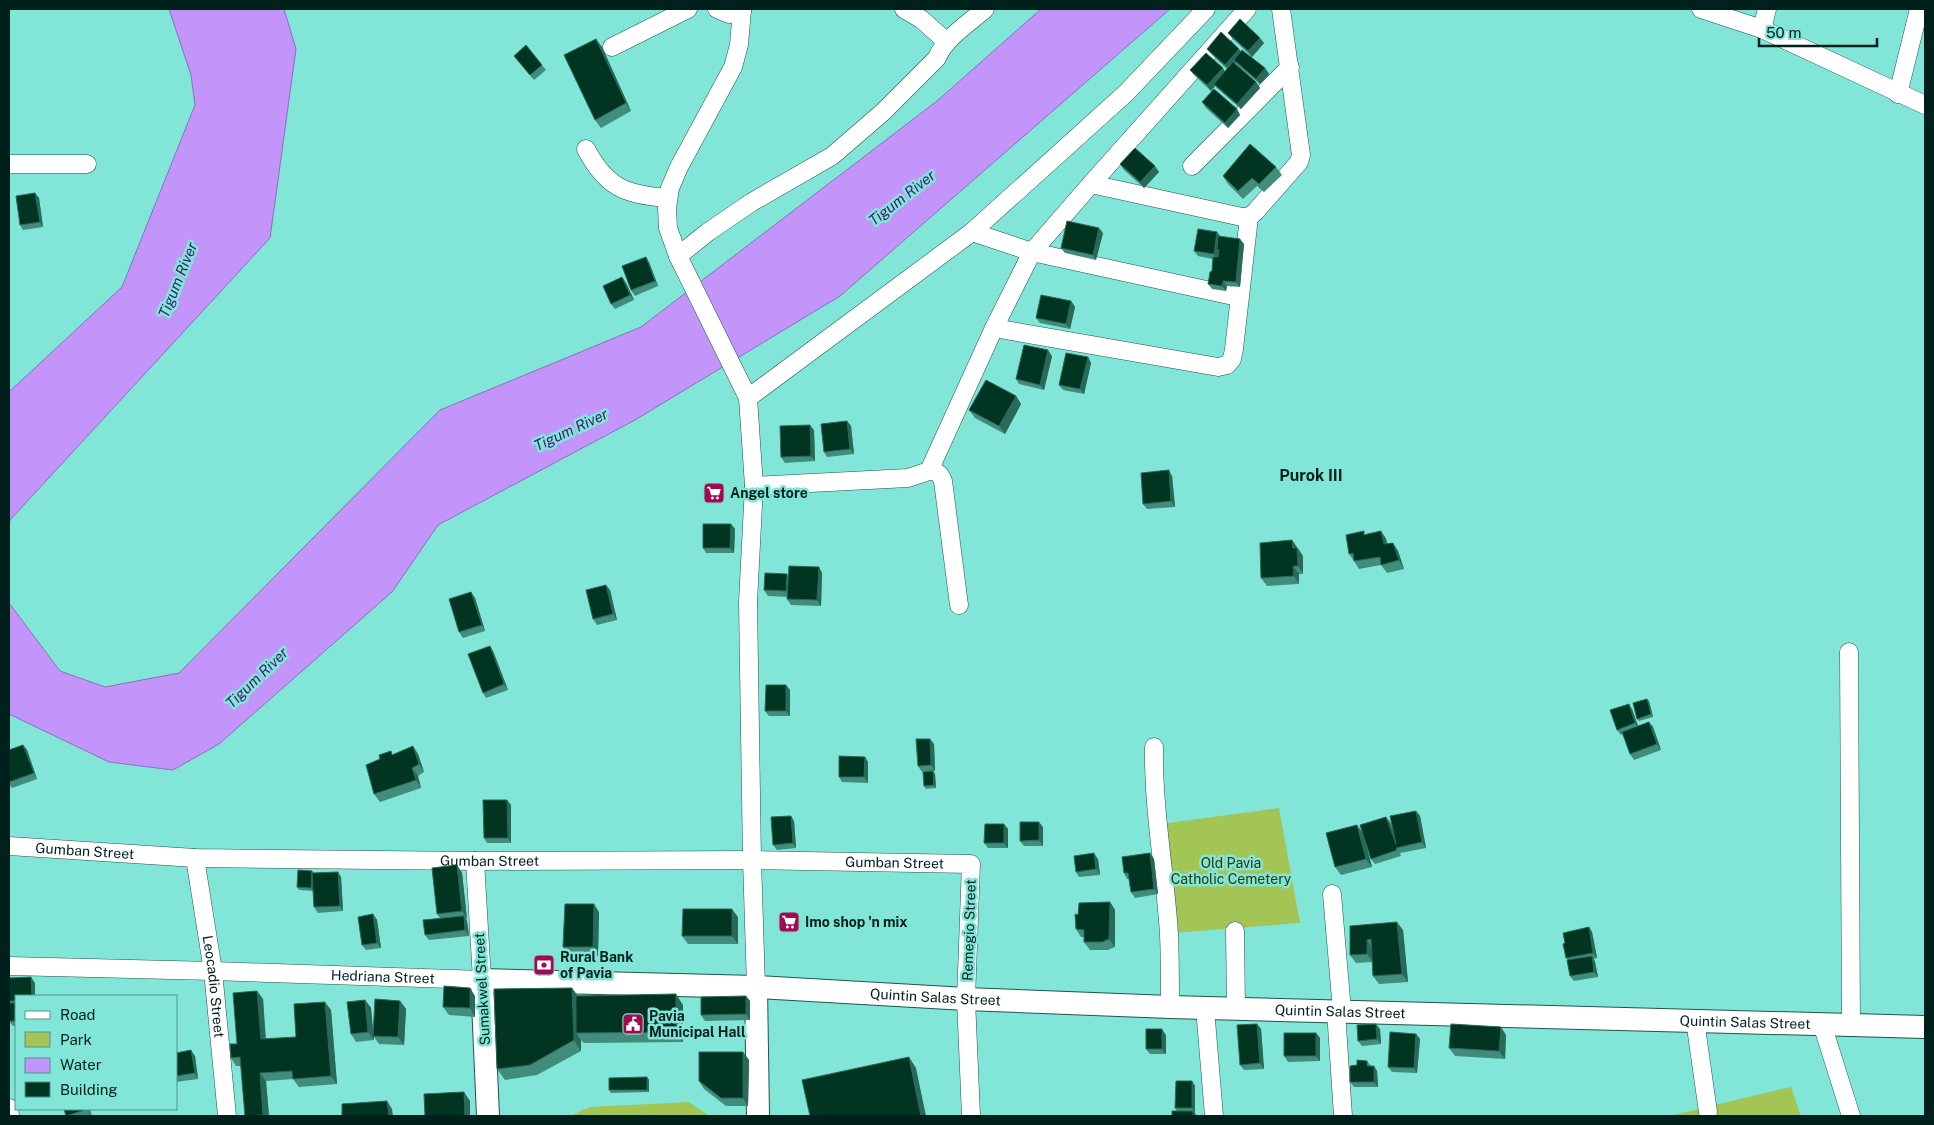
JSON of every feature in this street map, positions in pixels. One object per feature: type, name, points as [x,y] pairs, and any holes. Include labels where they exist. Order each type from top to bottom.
[{"type":"main road","name":"Hedriana Street","points":[[482,980],[756,987]]},
{"type":"main road","name":"Sumakwel Street","points":[[482,980],[488,1116]]},
{"type":"main road","name":"Quintin Salas Street","points":[[756,987],[966,999],[1170,1007],[1925,1027]]},
{"type":"main road","points":[[756,987],[758,1116]]},
{"type":"street","points":[[612,47],[688,9]]},
{"type":"street","points":[[718,9],[729,14],[742,10],[739,45],[733,67],[679,167],[668,198],[668,228],[681,262],[746,392],[754,486],[748,602],[756,987]]},
{"type":"street","points":[[904,9],[921,19],[947,42]]},
{"type":"street","points":[[681,262],[708,232],[752,202],[832,156],[883,112],[937,58],[940,50],[947,42],[985,9]]},
{"type":"street","points":[[746,392],[972,232],[1126,93],[1206,9]]},
{"type":"street","points":[[754,486],[908,478],[929,471],[994,328],[1032,252],[1247,9]]},
{"type":"street","points":[[994,328],[1218,366],[1227,365],[1232,359],[1249,217],[1299,162],[1301,155],[1281,9]]},
{"type":"street","points":[[1701,9],[1762,29],[1925,105]]},
{"type":"street","points":[[1762,29],[1767,9]]},
{"type":"street","points":[[1898,94],[1919,9]]},
{"type":"street","points":[[1192,166],[1290,67]]},
{"type":"street","points":[[586,149],[602,174],[614,185],[636,195],[668,198]]},
{"type":"street","points":[[9,164],[87,164]]},
{"type":"street","points":[[1091,184],[1249,217]]},
{"type":"street","points":[[972,232],[1032,252],[1238,297]]},
{"type":"street","points":[[931,468],[940,475],[943,481],[959,605]]},
{"type":"street","points":[[1849,652],[1851,1026]]},
{"type":"street","points":[[1154,747],[1157,824],[1169,934],[1170,1007]]},
{"type":"street","name":"Gumban Street","points":[[9,846],[195,858],[475,861],[752,860],[971,864]]},
{"type":"street","name":"Leocadio Street","points":[[195,858],[213,970],[226,1116]]},
{"type":"street","name":"Sumakwel Street","points":[[475,861],[482,980]]},
{"type":"street","name":"Remegio Street","points":[[971,864],[966,999],[971,1116]]},
{"type":"street","points":[[1332,894],[1343,1116]]},
{"type":"street","points":[[1235,931],[1236,1009]]},
{"type":"street","name":"Hedriana Street","points":[[9,966],[213,970],[482,980]]},
{"type":"street","points":[[1205,1008],[1214,1116]]},
{"type":"street","points":[[1695,1020],[1708,1112]]},
{"type":"street","points":[[1822,1024],[1851,1116]]},
{"type":"street","points":[[9,1108],[10,1116]]},
{"type":"green space","name":"Old Pavia Catholic Cemetery","points":[[1279,808],[1300,923],[1171,933],[1161,824]]},
{"type":"green space","points":[[1791,1087],[1801,1116],[1669,1116]]},
{"type":"green space","points":[[689,1102],[709,1116],[570,1116],[590,1107]]},
{"type":"water","name":"Tigum River","points":[[169,9],[284,9],[296,49],[270,238],[10,520],[9,528],[9,392],[122,287],[195,105],[191,75]]},
{"type":"water","name":"Tigum River","points":[[1041,9],[1170,9],[840,296],[635,420],[438,525],[392,592],[219,744],[173,770],[109,762],[9,714],[9,603],[60,671],[105,687],[179,673],[440,410],[641,327],[937,101]]},
{"type":"building","points":[[1240,19],[1260,38],[1248,51],[1228,33]]},
{"type":"building","points":[[1221,32],[1239,49],[1225,65],[1207,49]]},
{"type":"building","points":[[596,39],[626,103],[595,120],[564,55]]},
{"type":"building","points":[[526,45],[542,65],[530,75],[514,56]]},
{"type":"building","points":[[1242,50],[1265,68],[1256,79],[1234,60]]},
{"type":"building","points":[[1206,53],[1223,68],[1207,85],[1190,70]]},
{"type":"building","points":[[1233,62],[1256,82],[1237,104],[1214,84]]},
{"type":"building","points":[[1214,89],[1237,109],[1225,123],[1202,102]]},
{"type":"building","points":[[1250,144],[1276,167],[1259,184],[1252,178],[1238,191],[1223,176]]},
{"type":"building","points":[[1135,148],[1155,166],[1140,182],[1120,164]]},
{"type":"building","points":[[35,193],[40,222],[20,225],[16,196]]},
{"type":"building","points":[[1067,221],[1099,228],[1093,255],[1061,248]]},
{"type":"building","points":[[1198,229],[1217,232],[1214,254],[1194,251]]},
{"type":"building","points":[[1218,236],[1240,239],[1236,282],[1223,281],[1222,286],[1208,284],[1210,272],[1212,271],[1213,257],[1218,257]]},
{"type":"building","points":[[646,257],[655,281],[631,290],[622,266]]},
{"type":"building","points":[[622,277],[630,295],[611,304],[603,286]]},
{"type":"building","points":[[1041,295],[1071,301],[1066,324],[1036,318]]},
{"type":"building","points":[[1024,345],[1048,350],[1040,385],[1016,379]]},
{"type":"building","points":[[1066,353],[1088,357],[1080,389],[1059,385]]},
{"type":"building","points":[[986,380],[1016,396],[999,426],[969,410]]},
{"type":"building","points":[[847,421],[850,449],[824,452],[821,424]]},
{"type":"building","points":[[810,425],[811,456],[781,457],[780,426]]},
{"type":"building","points":[[1169,470],[1171,501],[1143,504],[1141,473]]},
{"type":"building","points":[[703,524],[731,524],[730,548],[703,548]]},
{"type":"building","points":[[1364,531],[1364,535],[1381,531],[1384,544],[1393,543],[1399,560],[1381,565],[1380,557],[1354,561],[1353,553],[1349,554],[1346,535]]},
{"type":"building","points":[[1292,540],[1293,548],[1297,548],[1298,566],[1293,566],[1294,576],[1261,578],[1260,543]]},
{"type":"building","points":[[789,566],[819,567],[817,600],[787,599]]},
{"type":"building","points":[[765,573],[787,574],[786,591],[764,590]]},
{"type":"building","points":[[606,585],[613,614],[593,619],[586,590]]},
{"type":"building","points":[[471,592],[482,625],[459,632],[449,599]]},
{"type":"building","points":[[490,646],[504,684],[483,693],[468,654]]},
{"type":"building","points":[[766,685],[786,685],[786,711],[765,711]]},
{"type":"building","points":[[1647,699],[1651,714],[1637,719],[1633,703]]},
{"type":"building","points":[[1629,704],[1635,723],[1617,730],[1610,710]]},
{"type":"building","points":[[1649,722],[1657,744],[1630,754],[1622,732]]},
{"type":"building","points":[[916,739],[930,739],[931,765],[918,766]]},
{"type":"building","points":[[23,745],[34,773],[9,782],[9,750]]},
{"type":"building","points":[[413,746],[419,764],[412,768],[416,780],[374,794],[366,765],[380,759],[379,755],[391,751],[392,755]]},
{"type":"building","points":[[839,756],[865,757],[864,777],[839,777]]},
{"type":"building","points":[[933,771],[934,785],[924,786],[923,772]]},
{"type":"building","points":[[483,800],[507,800],[508,838],[484,838]]},
{"type":"building","points":[[1416,811],[1422,842],[1396,848],[1397,850],[1371,859],[1360,825],[1386,817],[1396,844],[1390,816]]},
{"type":"building","points":[[791,816],[793,843],[773,845],[771,817]]},
{"type":"building","points":[[1020,822],[1039,822],[1039,840],[1020,841]]},
{"type":"building","points":[[985,824],[1004,824],[1004,843],[984,843]]},
{"type":"building","points":[[1357,825],[1366,859],[1335,867],[1326,833]]},
{"type":"building","points":[[1094,853],[1096,869],[1076,872],[1074,856]]},
{"type":"building","points":[[1150,853],[1154,889],[1131,892],[1128,873],[1124,873],[1122,857]]},
{"type":"building","points":[[457,865],[462,911],[437,914],[432,868]]},
{"type":"building","points":[[298,870],[312,871],[311,888],[297,887]]},
{"type":"building","points":[[338,872],[340,906],[314,907],[312,873]]},
{"type":"building","points":[[1110,902],[1109,939],[1102,942],[1084,942],[1084,930],[1076,929],[1075,914],[1078,915],[1079,903]]},
{"type":"building","points":[[565,904],[594,904],[593,947],[563,947]]},
{"type":"building","points":[[683,909],[732,909],[732,936],[682,936]]},
{"type":"building","points":[[373,914],[377,943],[362,945],[358,917]]},
{"type":"building","points":[[464,916],[465,930],[425,935],[423,920]]},
{"type":"building","points":[[1397,922],[1402,974],[1373,976],[1371,939],[1367,940],[1367,954],[1350,955],[1350,926]]},
{"type":"building","points":[[1589,927],[1593,953],[1566,958],[1563,933]]},
{"type":"building","points":[[1592,956],[1594,972],[1570,976],[1567,960]]},
{"type":"building","points":[[31,977],[32,995],[15,995],[15,1001],[9,1001],[9,978]]},
{"type":"building","points":[[444,986],[470,988],[470,1008],[443,1007]]},
{"type":"building","points":[[572,988],[574,1040],[530,1065],[497,1069],[494,989]]},
{"type":"building","points":[[257,991],[261,1039],[296,1037],[294,1004],[325,1002],[331,1076],[293,1079],[292,1071],[260,1073],[263,1115],[245,1116],[240,1057],[231,1058],[230,1044],[237,1044],[233,993]]},
{"type":"building","name":"Pavia Municipal Hall","points":[[676,994],[676,1032],[576,1033],[576,996]]},
{"type":"building","points":[[746,996],[746,1014],[701,1015],[701,997]]},
{"type":"building","points":[[375,999],[400,1001],[398,1037],[373,1036]]},
{"type":"building","points":[[365,1000],[368,1032],[351,1034],[347,1002]]},
{"type":"building","points":[[9,1003],[15,1003],[15,1021],[9,1021]]},
{"type":"building","points":[[1257,1024],[1260,1063],[1240,1065],[1237,1025]]},
{"type":"building","points":[[1376,1024],[1377,1039],[1358,1041],[1357,1025]]},
{"type":"building","points":[[1451,1024],[1501,1027],[1499,1051],[1449,1048]]},
{"type":"building","points":[[1146,1029],[1162,1029],[1162,1049],[1146,1049]]},
{"type":"building","points":[[1390,1032],[1416,1034],[1414,1068],[1388,1067]]},
{"type":"building","points":[[1284,1033],[1316,1033],[1316,1056],[1284,1056]]},
{"type":"building","points":[[191,1050],[195,1073],[178,1076],[178,1053]]},
{"type":"building","points":[[699,1052],[743,1052],[743,1098],[721,1098],[699,1081]]},
{"type":"building","points":[[909,1057],[921,1116],[810,1116],[802,1080]]},
{"type":"building","points":[[1357,1060],[1367,1061],[1367,1066],[1374,1066],[1374,1082],[1350,1082],[1350,1066],[1357,1065]]},
{"type":"building","points":[[647,1077],[647,1090],[609,1090],[609,1078]]},
{"type":"building","points":[[1176,1081],[1192,1081],[1192,1108],[1175,1108]]},
{"type":"building","points":[[464,1092],[465,1116],[425,1116],[424,1094]]},
{"type":"building","points":[[387,1101],[389,1116],[342,1116],[342,1104]]},
{"type":"building","points":[[64,1110],[85,1110],[66,1116]]},
{"type":"building","points":[[1172,1111],[1193,1111],[1193,1116],[1172,1116]]},
{"type":"place","name":"Angel store","points":[[714,493]]},
{"type":"place","name":"Imo shop 'n mix","points":[[789,922]]},
{"type":"place","name":"Rural Bank of Pavia","points":[[544,965]]},
{"type":"place","name":"Pavia Municipal Hall","points":[[633,1024]]},
{"type":"district","name":"Purok III","points":[[1311,475]]}]
